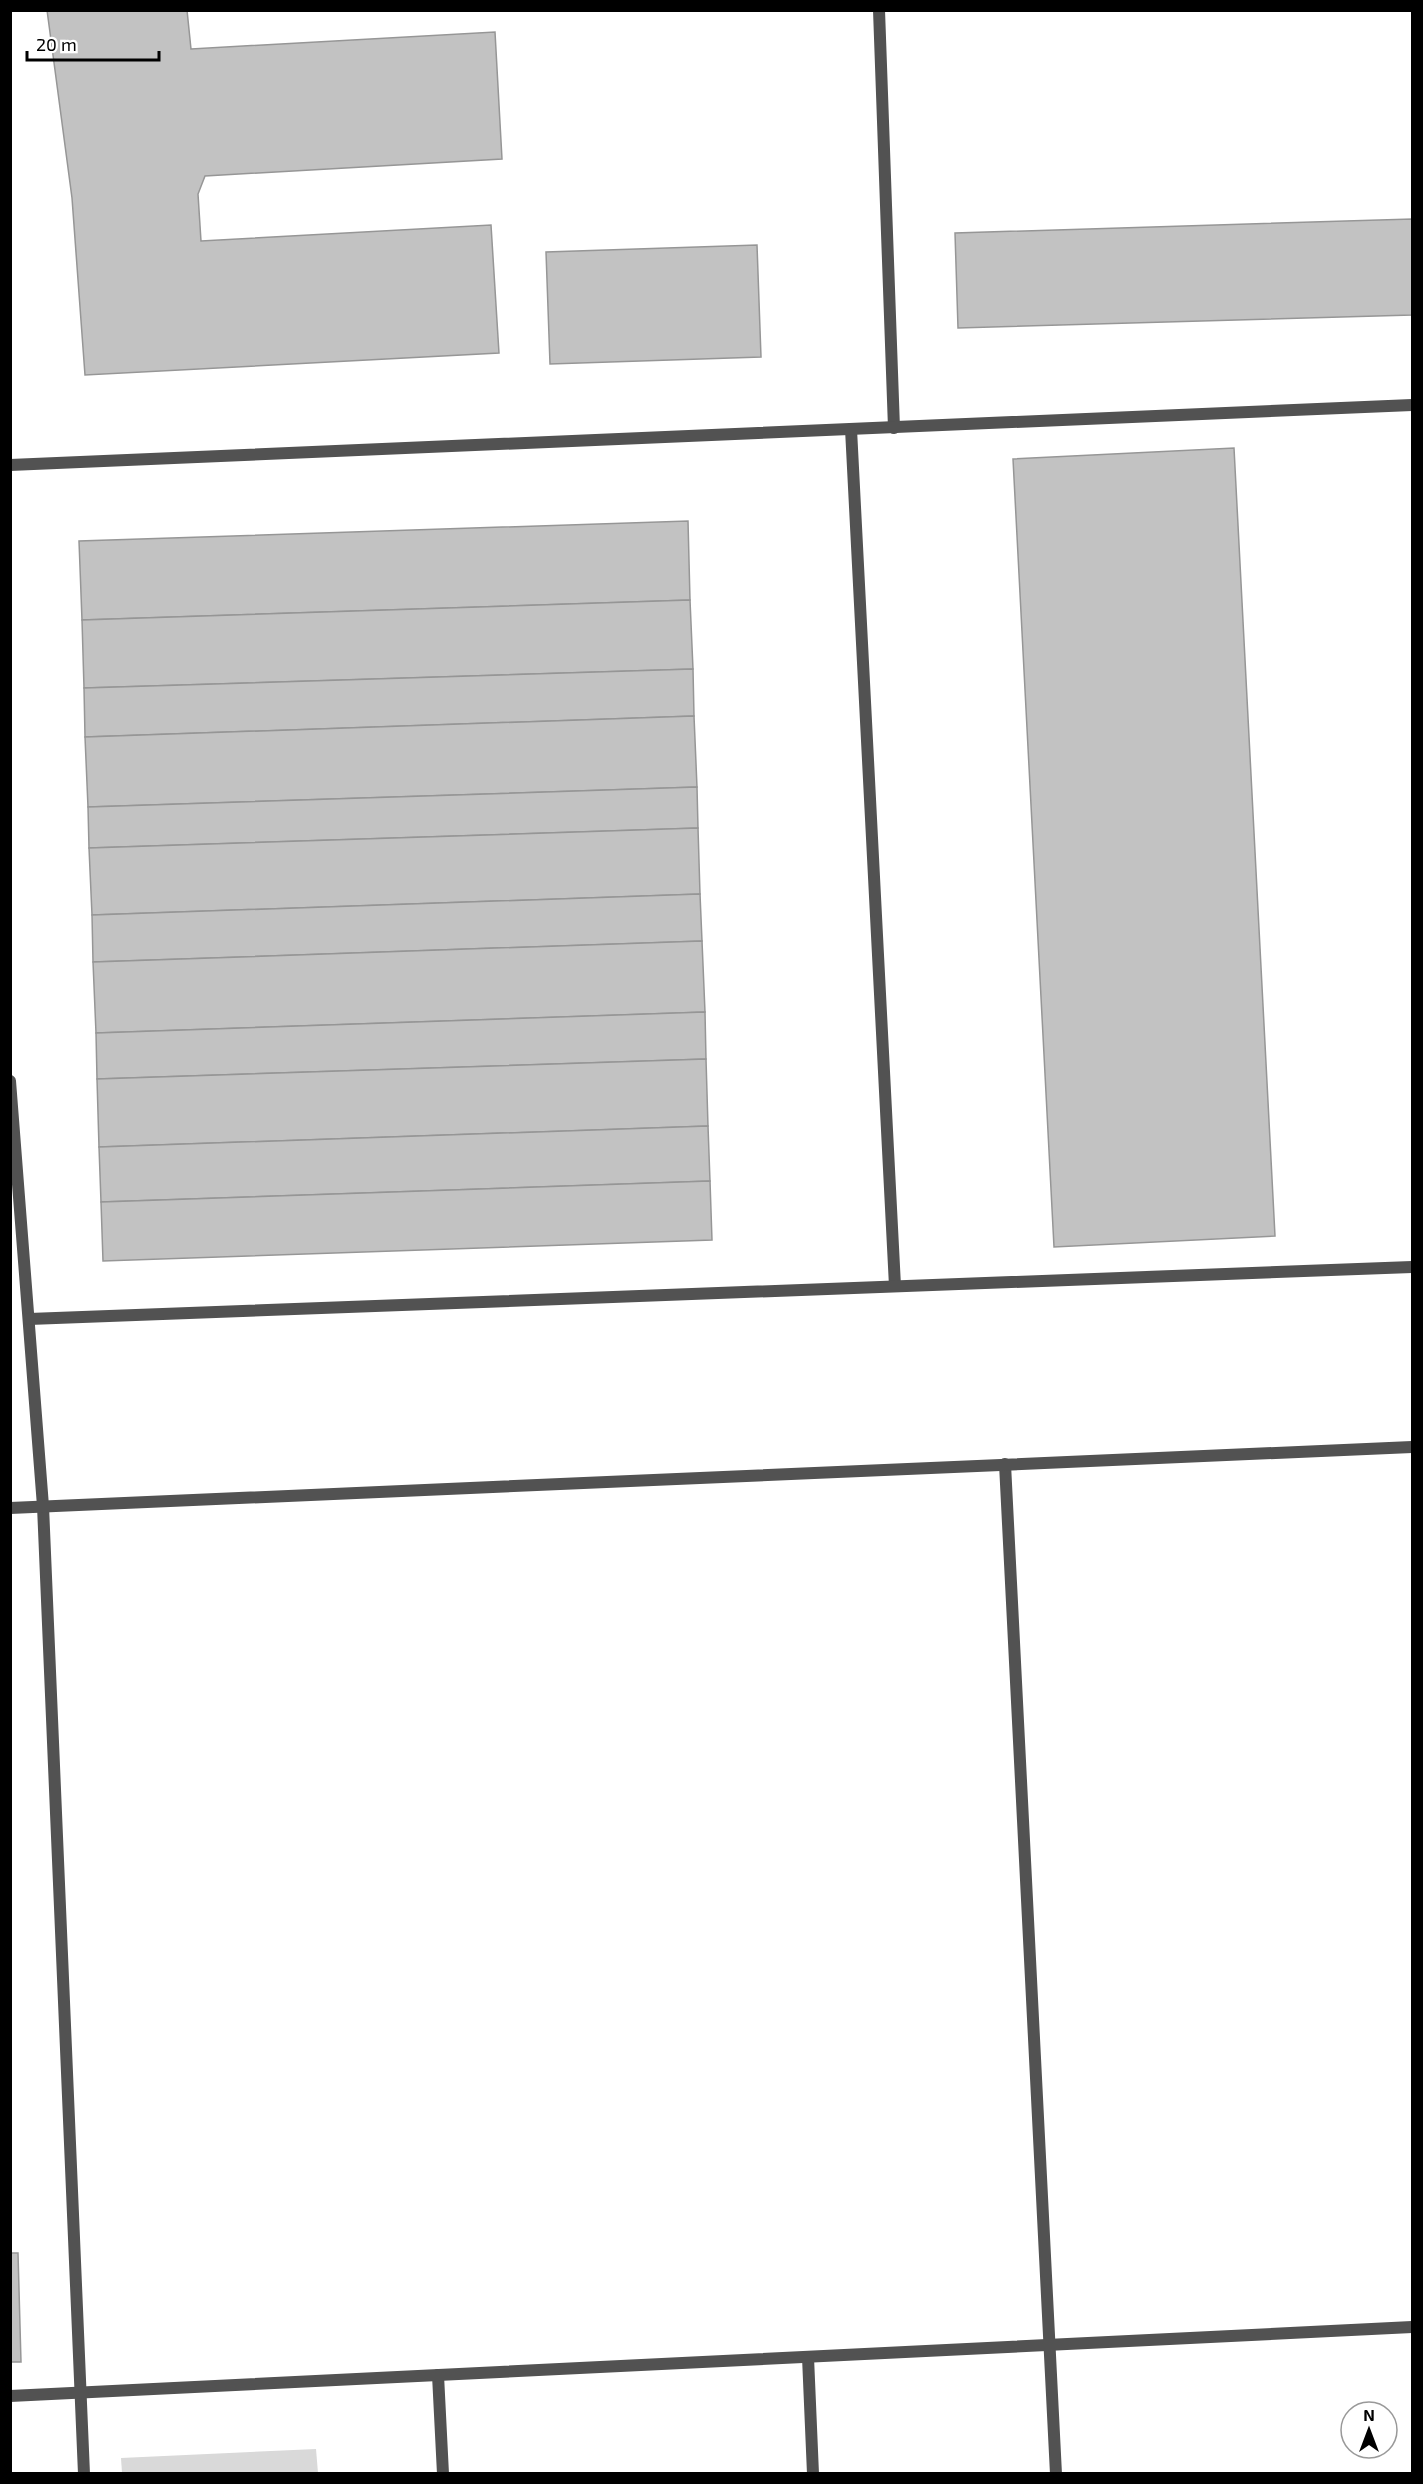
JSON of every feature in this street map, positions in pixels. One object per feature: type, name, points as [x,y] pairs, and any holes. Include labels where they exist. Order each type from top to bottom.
[{"type":"lane","points":[[879,10],[894,428]]},
{"type":"lane","points":[[10,465],[1413,405]]},
{"type":"lane","points":[[851,429],[895,1286]]},
{"type":"lane","points":[[10,1081],[43,1506],[84,2474]]},
{"type":"lane","points":[[29,1320],[1413,1267]]},
{"type":"lane","points":[[10,1508],[1413,1447]]},
{"type":"lane","points":[[1005,1464],[1056,2474]]},
{"type":"lane","points":[[10,2396],[1413,2327]]},
{"type":"lane","points":[[808,2357],[813,2474]]},
{"type":"lane","points":[[438,2375],[443,2474]]},
{"type":"shaded area","points":[[316,2449],[318,2473],[122,2473],[121,2458]]},
{"type":"building","points":[[47,10],[187,10],[191,49],[495,32],[502,159],[205,176],[198,194],[201,241],[491,225],[499,353],[85,375],[72,198]]},
{"type":"building","points":[[1412,219],[1412,315],[958,328],[955,233]]},
{"type":"building","points":[[757,245],[761,357],[550,364],[546,252]]},
{"type":"building","points":[[1234,448],[1275,1236],[1054,1247],[1013,459]]},
{"type":"building","points":[[688,521],[690,600],[82,620],[79,541]]},
{"type":"building","points":[[690,600],[693,669],[84,688],[82,620]]},
{"type":"building","points":[[693,669],[694,716],[85,737],[84,688]]},
{"type":"building","points":[[694,716],[697,787],[88,807],[85,737]]},
{"type":"building","points":[[697,787],[698,828],[89,848],[88,807]]},
{"type":"building","points":[[698,828],[700,894],[92,915],[89,848]]},
{"type":"building","points":[[700,894],[702,941],[93,962],[92,915]]},
{"type":"building","points":[[702,941],[705,1012],[96,1033],[93,962]]},
{"type":"building","points":[[705,1012],[706,1059],[97,1079],[96,1033]]},
{"type":"building","points":[[706,1059],[708,1126],[99,1147],[97,1079]]},
{"type":"building","points":[[708,1126],[710,1181],[101,1202],[99,1147]]},
{"type":"building","points":[[710,1181],[712,1240],[103,1261],[101,1202]]},
{"type":"building","points":[[10,2253],[18,2253],[21,2362],[10,2362]]}]
